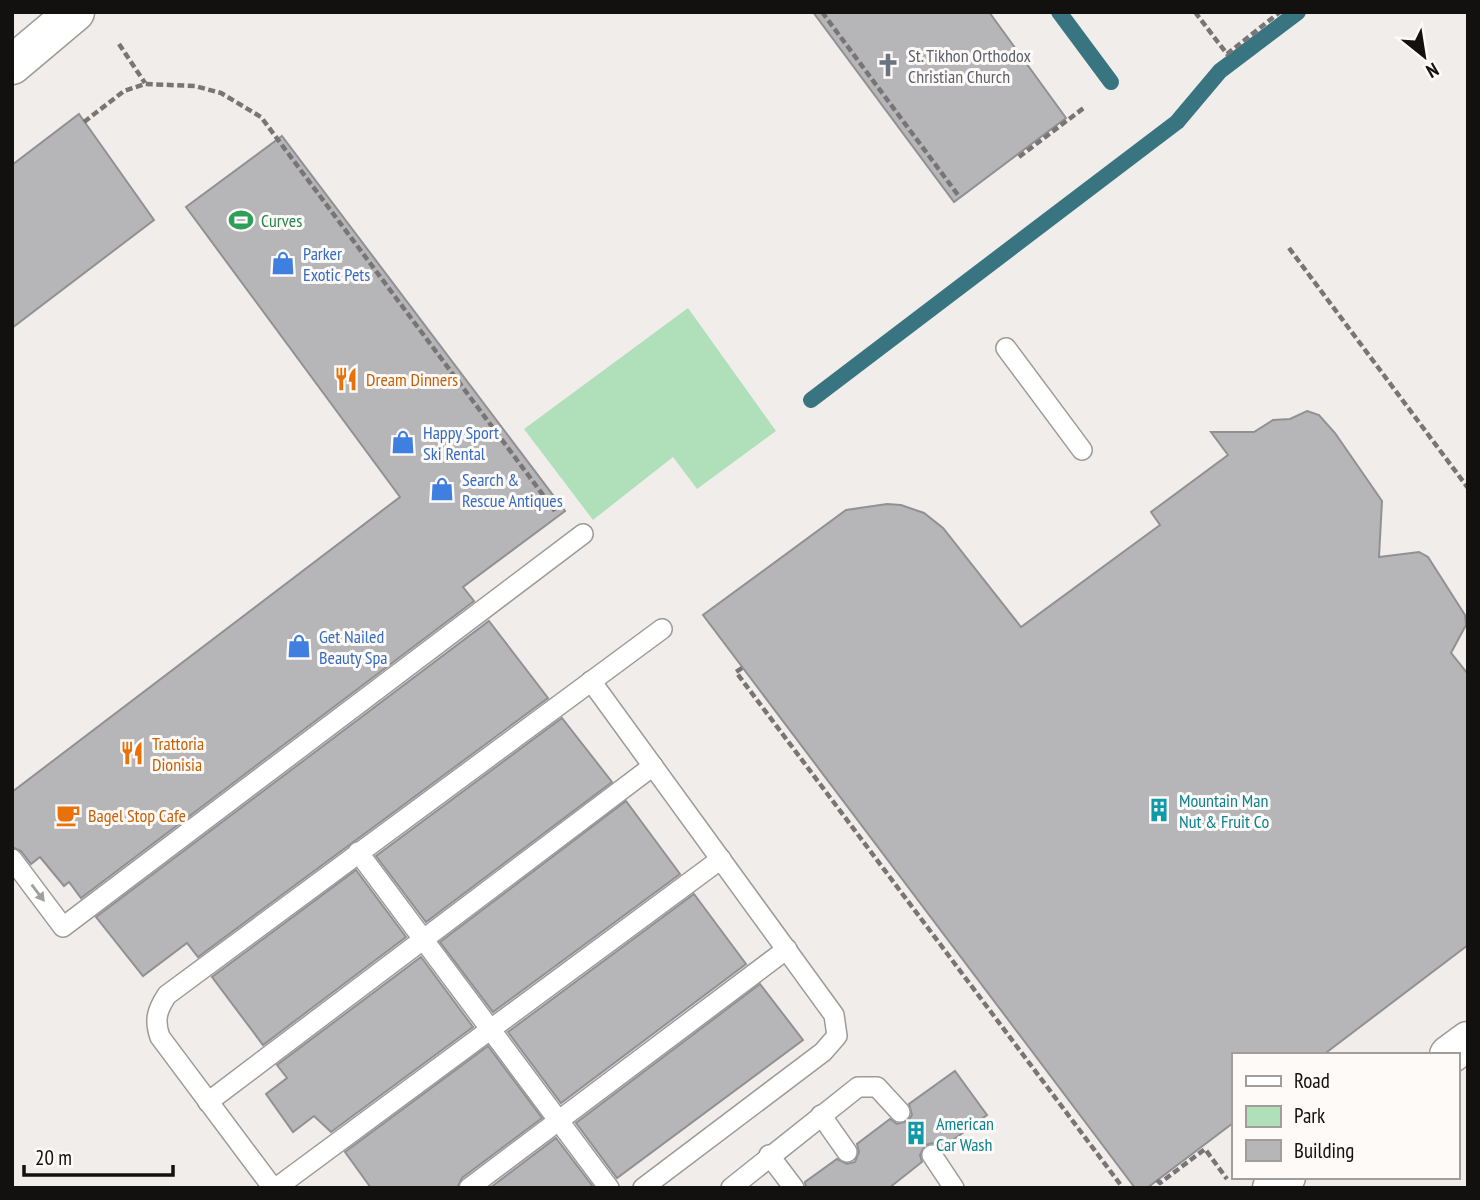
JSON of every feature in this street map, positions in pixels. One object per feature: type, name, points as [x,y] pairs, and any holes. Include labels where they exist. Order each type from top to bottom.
[{"type":"street","points":[[12,65],[75,12]]},
{"type":"street","points":[[1452,1053],[1468,1041]]},
{"type":"lane","points":[[1006,348],[1082,450]]},
{"type":"lane","points":[[12,859],[63,927],[583,534]]},
{"type":"lane","points":[[662,629],[167,995],[158,1007],[156,1024],[160,1037],[274,1188],[493,1031],[722,859]]},
{"type":"lane","points":[[591,681],[834,1015],[837,1036],[823,1052],[643,1188]]},
{"type":"lane","points":[[208,1102],[653,766]]},
{"type":"lane","points":[[358,852],[609,1188]]},
{"type":"lane","points":[[469,1188],[787,949]]},
{"type":"lane","points":[[731,1188],[769,1155],[858,1087],[869,1084],[888,1096],[900,1112]]},
{"type":"lane","points":[[821,1115],[847,1152]]},
{"type":"lane","points":[[769,1155],[794,1188]]},
{"type":"lane","points":[[932,1155],[954,1188]]},
{"type":"path","points":[[822,12],[958,195]]},
{"type":"path","points":[[1195,12],[1227,54],[1280,12]]},
{"type":"path","points":[[118,44],[145,83]]},
{"type":"path","points":[[84,122],[124,91],[145,83],[195,86],[221,93],[250,109],[268,125],[556,512]]},
{"type":"path","points":[[1019,157],[1085,107]]},
{"type":"path","points":[[1289,248],[1468,488]]},
{"type":"path","points":[[742,668],[736,672],[1123,1188]]},
{"type":"path","points":[[1157,1180],[1160,1183],[1205,1149],[1234,1188]]},
{"type":"green space","points":[[688,308],[776,431],[697,489],[673,457],[593,520],[524,429]]},
{"type":"building","points":[[813,12],[989,12],[1066,118],[954,202]]},
{"type":"building","points":[[79,114],[154,220],[12,328],[12,165]]},
{"type":"building","points":[[282,136],[565,511],[463,587],[474,601],[81,898],[69,882],[64,886],[40,857],[31,864],[21,851],[12,847],[12,792],[400,497],[186,207]]},
{"type":"building","name":"Mountain Man Nut & Fruit Co","points":[[1307,411],[1319,415],[1335,433],[1382,501],[1379,557],[1419,552],[1428,557],[1465,615],[1466,625],[1451,653],[1468,674],[1468,945],[1326,1053],[1232,1053],[1232,1124],[1147,1188],[1135,1188],[703,615],[846,510],[887,504],[901,505],[924,513],[943,528],[1021,627],[1160,525],[1151,512],[1228,455],[1211,432],[1254,432],[1273,420],[1290,419]]},
{"type":"building","points":[[489,621],[548,698],[198,957],[187,943],[143,976],[96,917]]},
{"type":"building","points":[[562,718],[612,782],[426,922],[376,856]]},
{"type":"building","points":[[626,801],[680,874],[493,1012],[440,942]]},
{"type":"building","points":[[356,870],[406,937],[263,1045],[212,977]]},
{"type":"building","points":[[694,894],[746,964],[561,1103],[508,1032]]},
{"type":"building","points":[[421,957],[473,1027],[331,1132],[314,1116],[293,1132],[266,1094],[287,1078],[277,1065]]},
{"type":"building","points":[[760,984],[803,1040],[617,1178],[576,1123]]},
{"type":"building","points":[[488,1046],[542,1118],[462,1178],[457,1188],[371,1188],[345,1152]]},
{"type":"building","name":"American Car Wash","points":[[955,1071],[987,1115],[942,1148],[932,1143],[925,1145],[920,1155],[922,1162],[889,1188],[806,1188],[805,1182],[837,1159],[847,1164],[855,1162],[859,1152],[857,1144],[890,1119],[897,1124],[908,1121],[912,1115],[909,1104]]},
{"type":"building","points":[[556,1138],[594,1188],[490,1188]]},
{"type":"waterway","points":[[1059,12],[1111,82]]},
{"type":"waterway","points":[[811,400],[1177,122],[1220,71],[1298,12]]},
{"type":"place","name":"St. Tikhon Orthodox Christian Church","points":[[888,65]]},
{"type":"place","name":"Curves","points":[[241,220]]},
{"type":"place","name":"Parker Exotic Pets","points":[[283,263]]},
{"type":"place","name":"Dream Dinners","points":[[346,379]]},
{"type":"place","name":"Happy Sport Ski Rental","points":[[403,442]]},
{"type":"place","name":"Search & Rescue Antiques","points":[[442,489]]},
{"type":"place","name":"Get Nailed Beauty Spa","points":[[299,646]]},
{"type":"place","name":"Trattoria Dionisia","points":[[132,753]]},
{"type":"place","name":"Mountain Man Nut & Fruit Co","points":[[1159,810]]},
{"type":"place","name":"Bagel Stop Cafe","points":[[68,815]]},
{"type":"place","name":"American Car Wash","points":[[916,1133]]}]
